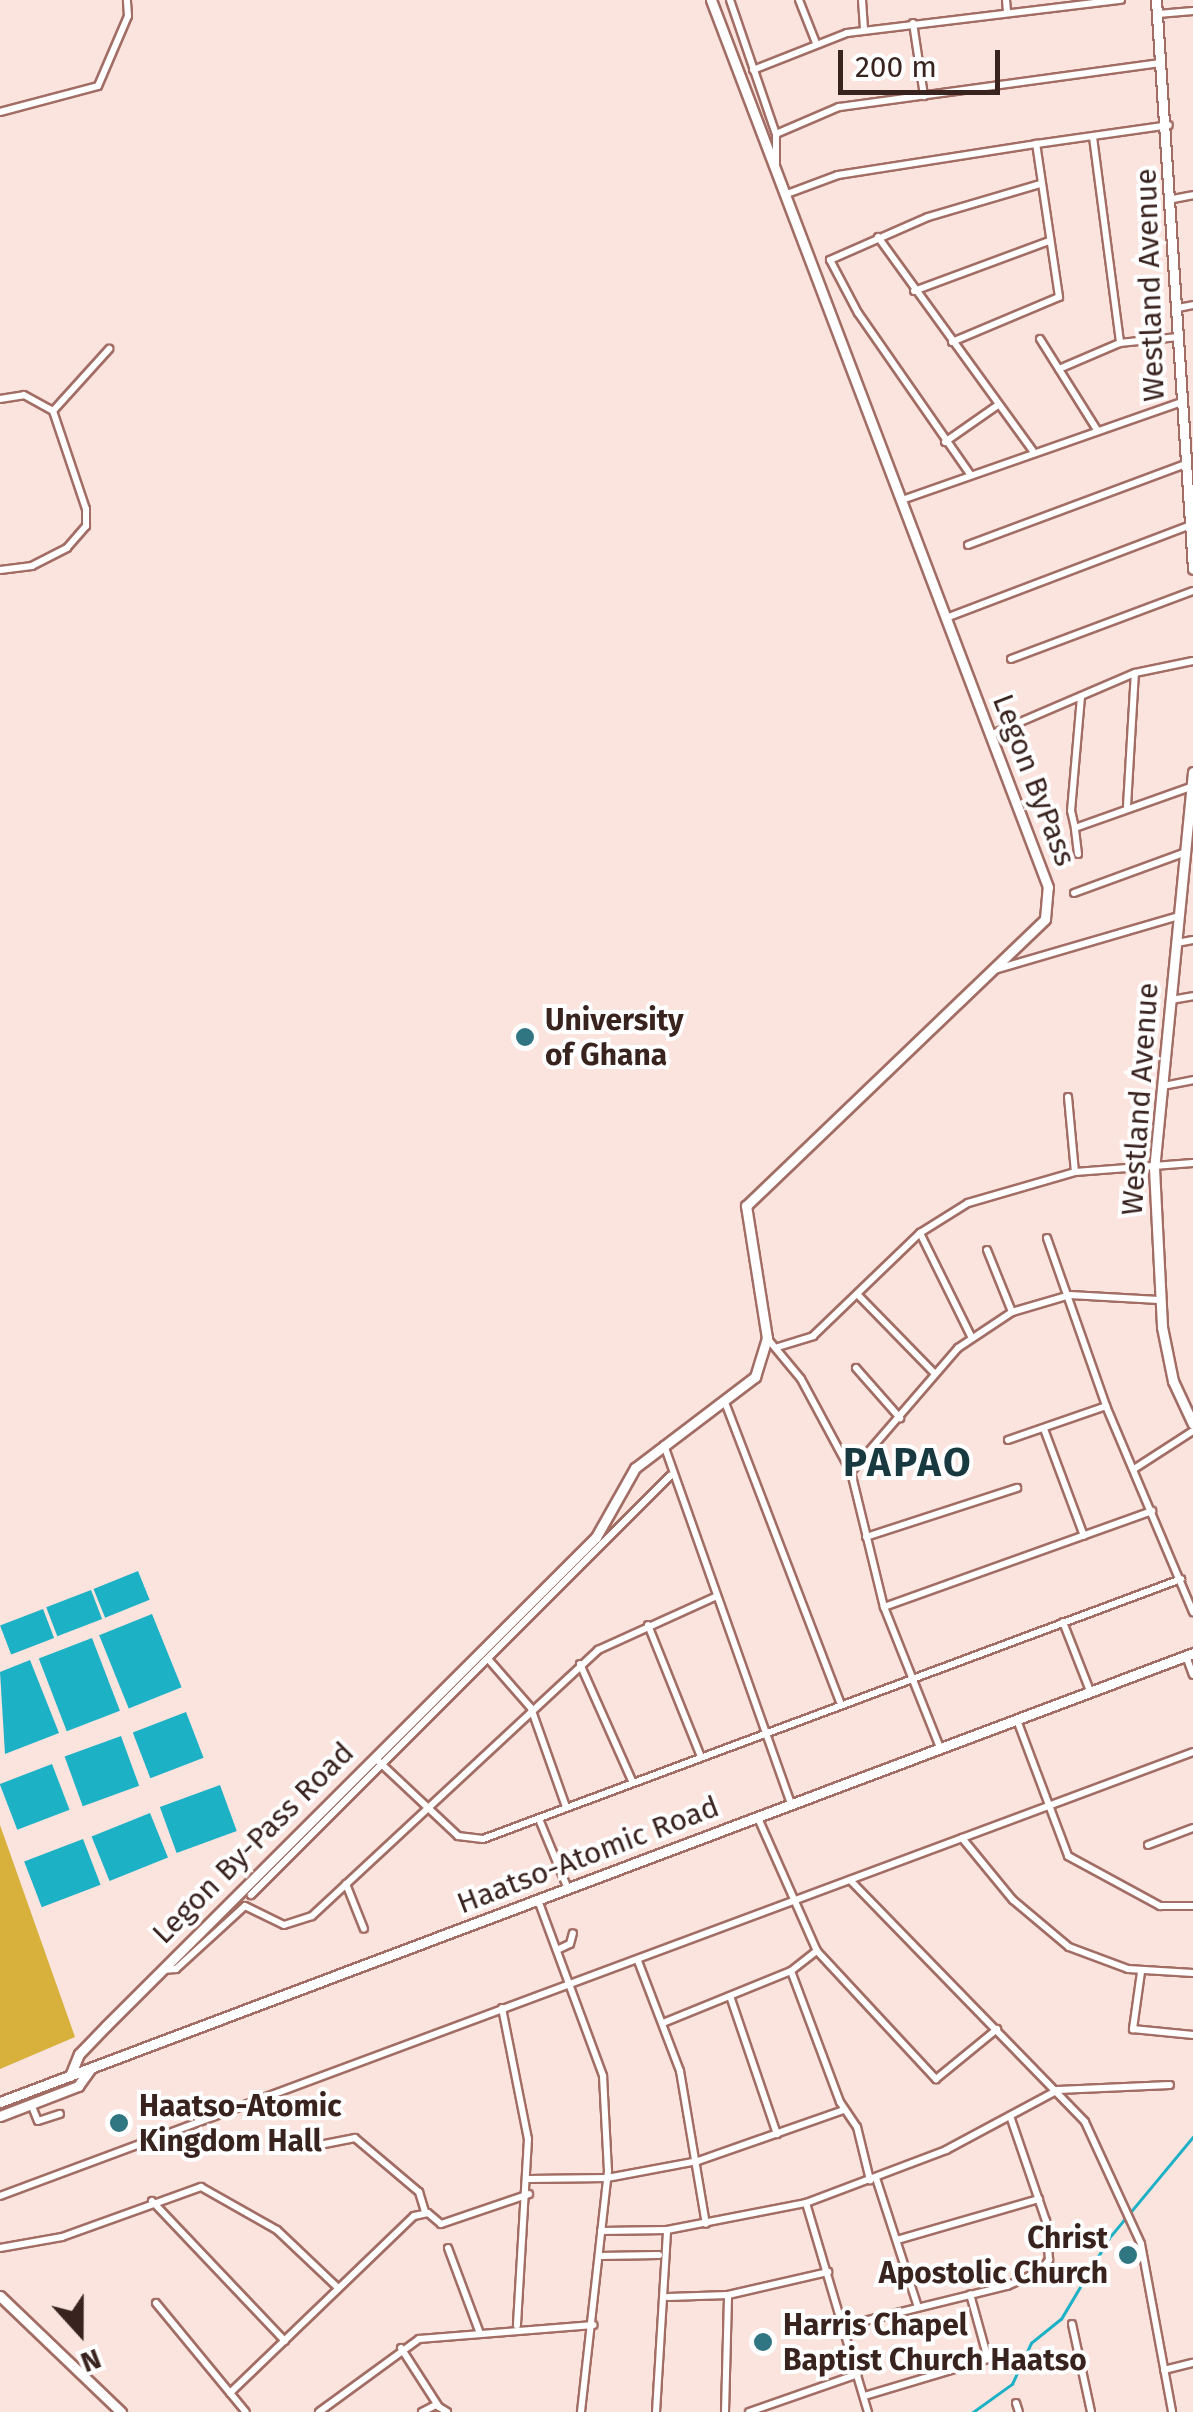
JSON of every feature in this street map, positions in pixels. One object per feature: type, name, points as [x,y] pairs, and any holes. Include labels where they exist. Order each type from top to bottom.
[{"type":"street","points":[[0,112],[98,86],[128,16],[127,0]]},
{"type":"street","name":"Legon ByPass","points":[[711,0],[1048,886],[1045,919],[763,1183],[746,1206],[767,1338]]},
{"type":"street","points":[[730,0],[776,134],[776,163]]},
{"type":"street","points":[[798,0],[816,43]]},
{"type":"street","points":[[862,0],[864,30]]},
{"type":"street","points":[[1006,0],[1007,11]]},
{"type":"street","points":[[753,70],[816,43],[864,30],[1075,2],[1121,0]]},
{"type":"street","name":"Westland Avenue","points":[[1156,0],[1174,199],[1182,465],[1193,569]]},
{"type":"street","points":[[1158,14],[1193,11]]},
{"type":"street","points":[[913,23],[924,96]]},
{"type":"street","points":[[776,134],[830,109],[1164,63]]},
{"type":"street","points":[[787,194],[838,175],[1169,125]]},
{"type":"street","points":[[1092,137],[1120,344]]},
{"type":"street","points":[[952,342],[1058,297],[1036,144]]},
{"type":"street","points":[[816,268],[878,238],[1040,184]]},
{"type":"street","points":[[1174,199],[1193,195]]},
{"type":"street","points":[[878,238],[1034,451]]},
{"type":"street","points":[[914,291],[1049,241]]},
{"type":"street","points":[[830,260],[945,442],[970,474]]},
{"type":"street","points":[[1178,308],[1193,306]]},
{"type":"street","points":[[1058,369],[1120,344],[1178,337]]},
{"type":"street","points":[[1040,339],[1097,430]]},
{"type":"street","points":[[53,411],[109,350]]},
{"type":"street","points":[[0,399],[24,395],[53,411],[82,489],[86,526],[51,558],[0,570]]},
{"type":"street","points":[[902,500],[1179,403]]},
{"type":"street","points":[[945,442],[998,405]]},
{"type":"street","points":[[968,545],[1182,465]]},
{"type":"street","points":[[946,618],[1188,526]]},
{"type":"street","points":[[1011,659],[1193,591]]},
{"type":"street","points":[[990,735],[1135,672],[1193,660]]},
{"type":"street","points":[[1127,806],[1135,672]]},
{"type":"street","points":[[1078,854],[1070,811],[1082,696]]},
{"type":"street","name":"Westland Avenue","points":[[1193,772],[1188,878],[1180,916],[1154,1168],[1159,1300],[1169,1365],[1188,1404],[1193,1428]]},
{"type":"street","points":[[1075,828],[1127,806],[1192,786]]},
{"type":"street","points":[[1074,893],[1187,852]]},
{"type":"street","points":[[991,971],[1180,916]]},
{"type":"street","points":[[1177,943],[1193,940]]},
{"type":"street","points":[[1171,1000],[1193,996]]},
{"type":"street","points":[[1163,1086],[1193,1080]]},
{"type":"street","points":[[1068,1098],[1075,1172]]},
{"type":"street","points":[[778,1348],[814,1336],[920,1233],[950,1210],[1025,1182],[1075,1172],[1193,1163]]},
{"type":"street","points":[[920,1233],[970,1336]]},
{"type":"street","points":[[1048,1238],[1106,1406],[1193,1612]]},
{"type":"street","points":[[987,1250],[1012,1312]]},
{"type":"street","points":[[851,1472],[970,1336],[1012,1312],[1070,1295],[1159,1300]]},
{"type":"street","points":[[858,1296],[934,1373]]},
{"type":"street","points":[[791,1805],[670,1476],[664,1446],[726,1405],[755,1377],[767,1338],[778,1348],[851,1472],[884,1607],[940,1749]]},
{"type":"street","points":[[856,1368],[900,1418]]},
{"type":"street","points":[[726,1405],[840,1702]]},
{"type":"street","points":[[1008,1440],[1106,1406]]},
{"type":"street","points":[[1044,1428],[1084,1536]]},
{"type":"street","points":[[1134,1469],[1193,1428]]},
{"type":"street","name":"Legon By-Pass Road","points":[[70,2076],[78,2054],[374,1758],[486,1657],[596,1538],[635,1468],[664,1446]]},
{"type":"street","points":[[251,1895],[670,1476]]},
{"type":"street","points":[[866,1537],[1017,1488]]},
{"type":"street","points":[[884,1607],[1152,1510]]},
{"type":"street","points":[[374,1758],[426,1810],[470,1841],[540,1819],[840,1702],[1182,1579]]},
{"type":"street","points":[[162,1970],[176,1969],[241,1908],[296,1924],[346,1884],[580,1664],[648,1625],[715,1596]]},
{"type":"street","points":[[1063,1622],[1090,1692]]},
{"type":"street","points":[[648,1625],[700,1757]]},
{"type":"street","points":[[1190,1655],[1193,1675]]},
{"type":"street","name":"Haatso-Atomic Road","points":[[0,2102],[1190,1655]]},
{"type":"street","points":[[486,1657],[531,1708],[566,1807]]},
{"type":"street","points":[[580,1664],[633,1783]]},
{"type":"street","points":[[1017,1720],[1070,1858],[1160,1906],[1193,1906]]},
{"type":"street","points":[[0,2196],[1193,1752]]},
{"type":"street","points":[[758,1818],[791,1903],[817,1951],[936,2079],[997,2029]]},
{"type":"street","points":[[540,1819],[568,1889]]},
{"type":"street","points":[[1148,1845],[1193,1828]]},
{"type":"street","points":[[962,1838],[1013,1900],[1061,1941],[1142,1972],[1193,1972]]},
{"type":"street","points":[[850,1880],[910,1949],[1058,2090],[1093,2136],[1135,2231],[1172,2412]]},
{"type":"street","points":[[346,1884],[364,1929]]},
{"type":"street","points":[[538,1900],[603,2076],[607,2178],[581,2412]]},
{"type":"street","points":[[558,1950],[568,1946],[574,1933]]},
{"type":"street","points":[[662,2024],[792,1971],[817,1951]]},
{"type":"street","points":[[638,1961],[680,2071],[706,2224]]},
{"type":"street","points":[[792,1971],[844,2110],[857,2127],[918,2307]]},
{"type":"street","points":[[1142,1972],[1133,2030],[1193,2035]]},
{"type":"street","points":[[730,1996],[777,2134]]},
{"type":"street","points":[[502,2008],[523,2097],[530,2179],[517,2326]]},
{"type":"street","points":[[0,2116],[78,2086],[92,2068]]},
{"type":"street","points":[[601,2231],[668,2230],[806,2202],[873,2179],[1058,2090],[1170,2086]]},
{"type":"street","points":[[31,2104],[38,2121],[60,2114]]},
{"type":"street","points":[[530,2179],[607,2178],[698,2161],[844,2110]]},
{"type":"street","points":[[844,2326],[1023,2279],[1049,2260],[1039,2199],[1010,2116]]},
{"type":"street","points":[[304,2148],[355,2138],[419,2192],[425,2212],[441,2224],[529,2194]]},
{"type":"street","points":[[0,2248],[62,2237],[192,2186],[211,2190],[278,2230],[337,2287]]},
{"type":"street","points":[[897,2240],[1039,2199]]},
{"type":"street","points":[[152,2201],[286,2341]]},
{"type":"street","points":[[806,2202],[868,2412]]},
{"type":"street","points":[[230,2392],[286,2341],[379,2244],[425,2212]]},
{"type":"street","points":[[656,2412],[668,2297],[668,2230]]},
{"type":"street","points":[[448,2248],[479,2331]]},
{"type":"street","points":[[599,2255],[659,2255]]},
{"type":"street","points":[[668,2297],[728,2295],[828,2272]]},
{"type":"street","points":[[864,2396],[988,2359],[970,2294]]},
{"type":"street","points":[[724,2412],[728,2295]]},
{"type":"street","points":[[0,2296],[121,2412]]},
{"type":"street","points":[[156,2302],[246,2412]]},
{"type":"street","points":[[1072,2324],[1091,2412]]},
{"type":"street","points":[[319,2412],[401,2348],[517,2326],[593,2325]]},
{"type":"street","points":[[401,2348],[439,2406],[448,2412]]},
{"type":"street","points":[[1164,2370],[1193,2363]]},
{"type":"street","points":[[749,2412],[858,2374]]},
{"type":"street","points":[[1016,2403],[1019,2412]]},
{"type":"street","points":[[422,2412],[439,2406]]},
{"type":"shaded area","points":[[0,1825],[75,2037],[0,2069]]},
{"type":"water","points":[[138,1571],[150,1600],[105,1618],[93,1589]]},
{"type":"water","points":[[91,1590],[102,1619],[57,1636],[46,1607]]},
{"type":"water","points":[[43,1609],[54,1638],[11,1654],[0,1625]]},
{"type":"water","points":[[152,1614],[182,1687],[129,1709],[99,1635]]},
{"type":"water","points":[[92,1638],[120,1711],[67,1731],[39,1658]]},
{"type":"water","points":[[30,1660],[59,1733],[5,1754],[0,1672]]},
{"type":"water","points":[[186,1712],[204,1758],[150,1778],[133,1732]]},
{"type":"water","points":[[121,1736],[139,1786],[83,1806],[65,1757]]},
{"type":"water","points":[[52,1764],[70,1810],[17,1830],[0,1784]]},
{"type":"water","points":[[220,1785],[237,1831],[177,1853],[160,1807]]},
{"type":"water","points":[[150,1813],[168,1858],[110,1881],[92,1837]]},
{"type":"water","points":[[83,1839],[101,1885],[42,1907],[24,1862]]},
{"type":"waterway","points":[[973,2412],[1012,2384],[1031,2343],[1061,2319],[1109,2238],[1193,2137]]},
{"type":"place","name":"University of Ghana","points":[[525,1037]]},
{"type":"place","name":"Haatso-Atomic Kingdom Hall","points":[[119,2123]]},
{"type":"place","name":"Christ Apostolic Church","points":[[1128,2255]]},
{"type":"place","name":"Harris Chapel Baptist Church Haatso","points":[[763,2342]]},
{"type":"district","name":"PAPAO","points":[[908,1463]]}]
